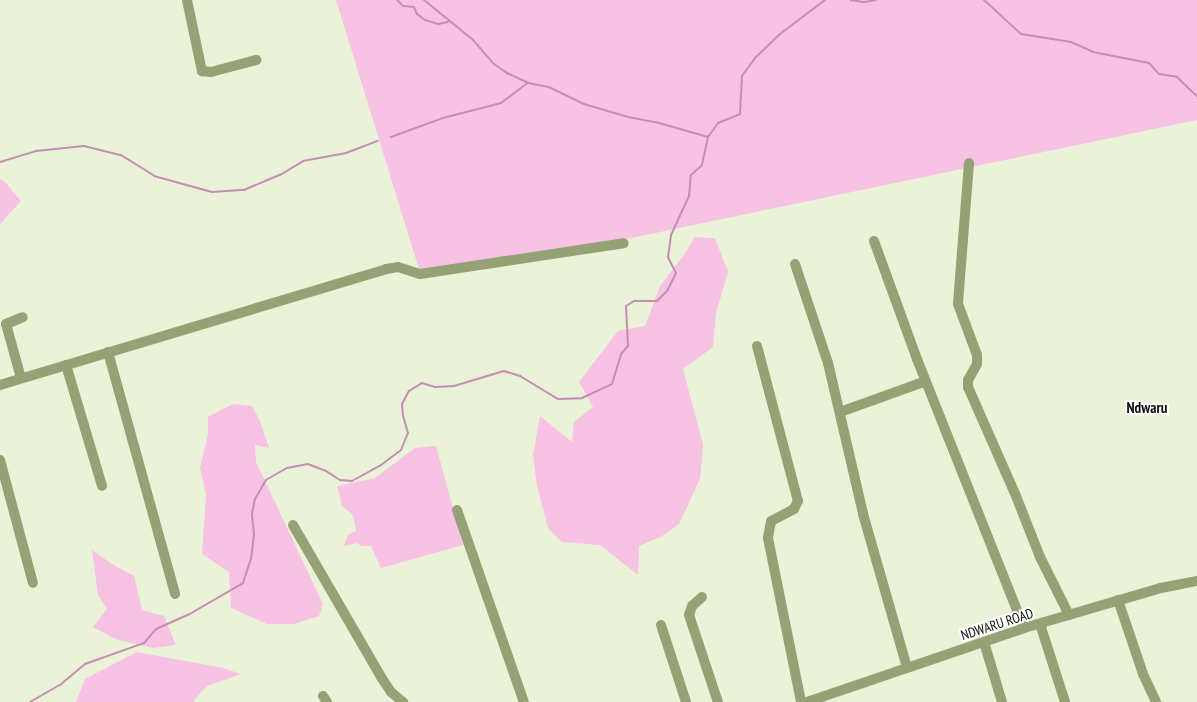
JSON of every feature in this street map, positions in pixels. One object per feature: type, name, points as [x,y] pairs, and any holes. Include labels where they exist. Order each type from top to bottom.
[{"type":"street","points":[[187,0],[202,71],[211,72],[256,60]]},
{"type":"street","points":[[969,163],[958,304],[977,355],[977,364],[968,380],[968,387],[1016,496],[1040,558],[1069,615]]},
{"type":"street","points":[[874,241],[926,380],[1024,628]]},
{"type":"street","points":[[0,385],[392,268],[409,269],[420,274],[624,243]]},
{"type":"street","points":[[795,264],[828,363],[863,514],[907,667]]},
{"type":"street","points":[[21,378],[6,324],[23,317]]},
{"type":"street","points":[[757,346],[798,500],[794,509],[771,522],[768,538],[801,702]]},
{"type":"street","points":[[108,352],[175,594]]},
{"type":"street","points":[[66,365],[102,486]]},
{"type":"street","points":[[840,412],[926,380]]},
{"type":"street","points":[[0,460],[33,583]]},
{"type":"street","points":[[457,510],[524,702]]},
{"type":"street","points":[[293,525],[381,677],[391,692],[403,702]]},
{"type":"street","name":"NDWARU ROAD","points":[[808,702],[1024,628],[1118,600],[1197,581]]},
{"type":"street","points":[[702,597],[692,606],[689,615],[718,702]]},
{"type":"street","points":[[1118,600],[1143,674],[1156,702]]},
{"type":"street","points":[[1040,624],[1065,702]]},
{"type":"street","points":[[660,625],[686,702]]},
{"type":"street","points":[[984,642],[1002,702]]},
{"type":"shaded area","points":[[336,0],[1197,0],[1197,120],[641,236],[422,279]]},
{"type":"shaded area","points":[[0,179],[5,182],[21,201],[0,224]]},
{"type":"shaded area","points":[[695,237],[715,238],[728,272],[716,313],[713,347],[683,369],[703,445],[700,479],[679,524],[662,536],[639,546],[638,575],[600,545],[562,542],[548,528],[537,486],[533,455],[540,416],[572,442],[574,422],[593,407],[579,382],[618,331],[645,326],[660,286],[684,255]]},
{"type":"shaded area","points":[[233,404],[252,406],[260,421],[269,448],[255,445],[256,462],[323,604],[319,616],[294,624],[267,624],[231,608],[229,572],[202,554],[206,494],[200,468],[208,434],[208,417]]},
{"type":"shaded area","points":[[436,446],[463,545],[381,568],[371,546],[361,546],[357,543],[344,546],[348,535],[356,531],[353,515],[342,506],[337,486],[375,478],[415,448]]},
{"type":"shaded area","points":[[92,550],[134,576],[142,610],[164,616],[176,645],[152,648],[115,639],[93,627],[107,609],[98,595]]},
{"type":"shaded area","points":[[137,652],[223,668],[241,674],[207,686],[194,700],[195,702],[76,702],[85,679]]},
{"type":"waterway","points":[[397,0],[403,6],[414,7],[417,14],[425,20],[438,24],[448,22]]},
{"type":"waterway","points":[[424,0],[473,40],[494,64],[507,73],[528,83]]},
{"type":"waterway","points":[[30,702],[60,685],[85,664],[144,643],[156,629],[188,615],[243,583],[251,559],[254,534],[252,514],[255,499],[266,480],[287,468],[308,464],[326,471],[340,480],[352,481],[381,465],[401,450],[408,433],[402,404],[409,391],[422,383],[435,387],[454,386],[504,371],[520,376],[558,399],[582,398],[612,384],[621,354],[628,346],[626,306],[634,301],[657,301],[667,291],[676,273],[668,257],[671,235],[689,196],[691,175],[702,165],[708,137],[718,123],[740,114],[742,76],[755,58],[780,34],[825,0]]},
{"type":"waterway","points":[[850,0],[864,2],[876,0]]},
{"type":"waterway","points":[[984,0],[1021,34],[1071,42],[1093,52],[1149,63],[1159,74],[1177,77],[1197,96]]},
{"type":"waterway","points":[[391,137],[443,118],[501,103],[528,83],[549,87],[584,104],[708,137]]},
{"type":"waterway","points":[[0,162],[36,151],[84,146],[121,155],[154,176],[212,192],[244,190],[280,175],[303,161],[346,153],[378,141]]},
{"type":"district","name":"Ndwaru","points":[[1147,408]]}]
